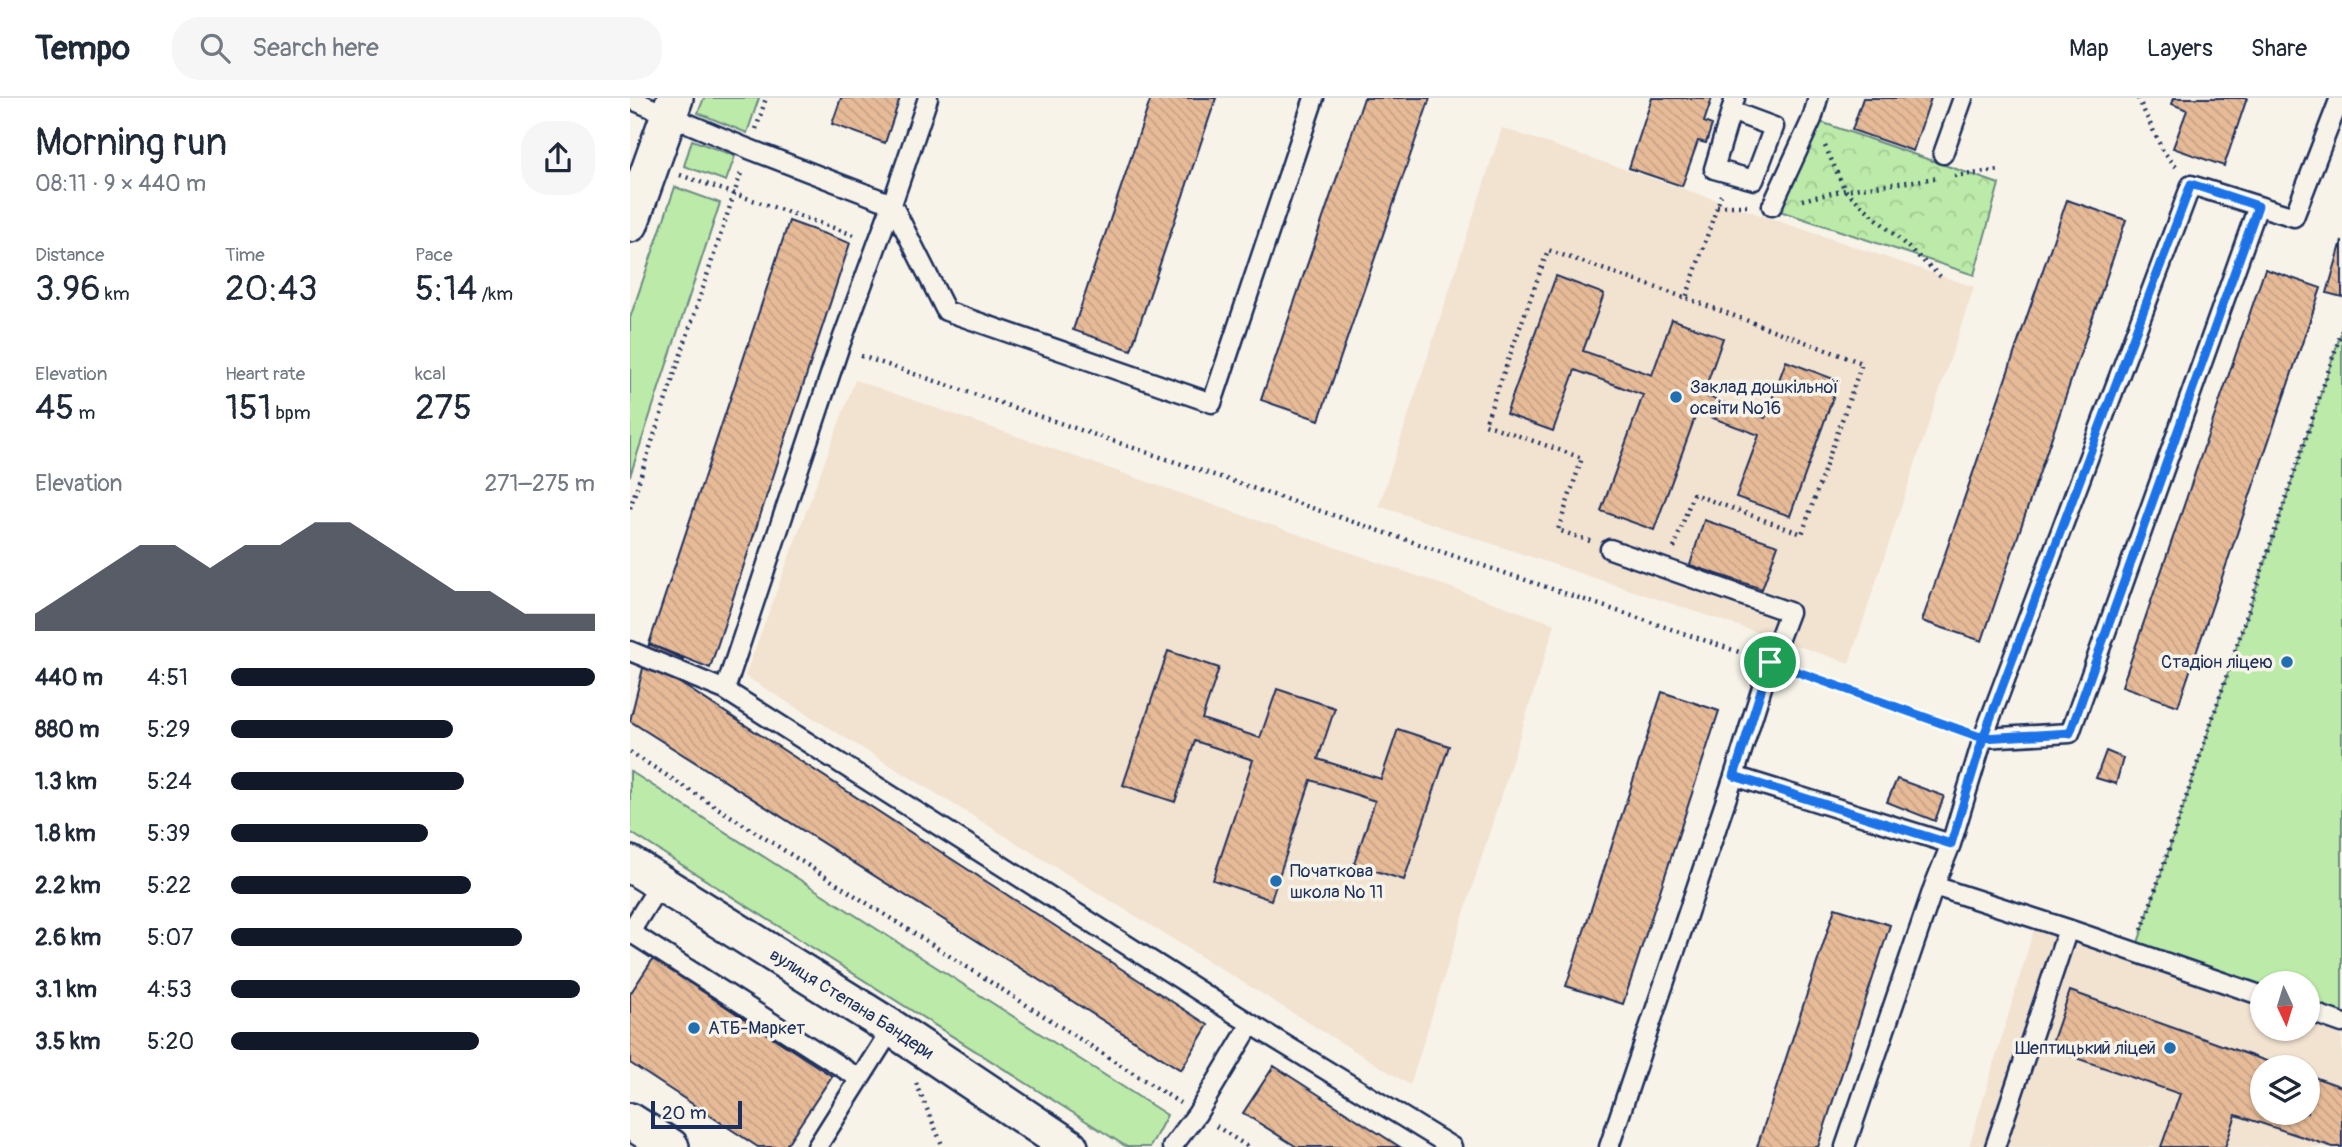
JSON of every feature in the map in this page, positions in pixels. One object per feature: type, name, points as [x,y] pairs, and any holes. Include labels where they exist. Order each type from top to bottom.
[{"type":"street","points":[[630,224],[672,106]]},
{"type":"street","name":"вулиця Степана Бандери","points":[[630,864],[892,1028],[1070,1147]]},
{"type":"street","points":[[630,1121],[671,1147]]},
{"type":"lane","points":[[725,690],[839,348],[928,98]]},
{"type":"lane","points":[[630,99],[672,106],[749,149],[892,204],[946,311],[1212,403],[1314,98]]},
{"type":"lane","points":[[1772,206],[1812,119],[1818,98]]},
{"type":"lane","points":[[1943,154],[1964,98]]},
{"type":"lane","points":[[1845,1147],[1934,886],[1951,844],[1983,738],[2191,184],[2294,217],[2340,98]]},
{"type":"lane","points":[[1983,738],[2070,733],[2258,206]]},
{"type":"lane","points":[[1609,1147],[1789,612],[1610,549]]},
{"type":"lane","points":[[630,651],[725,690],[1251,1024],[1452,1147]]},
{"type":"lane","points":[[1734,776],[1951,844]]},
{"type":"lane","points":[[660,884],[630,932],[860,1079]]},
{"type":"lane","points":[[1934,886],[2250,992]]},
{"type":"lane","points":[[1995,1147],[2068,929]]},
{"type":"lane","points":[[2320,1015],[2342,1023]]},
{"type":"lane","points":[[1172,1147],[1197,1114],[1251,1024]]},
{"type":"lane","points":[[817,1147],[892,1028]]},
{"type":"path","points":[[630,508],[766,98]]},
{"type":"path","points":[[2138,98],[2163,151],[2191,184]]},
{"type":"path","points":[[1812,119],[1845,190],[1941,278]]},
{"type":"path","points":[[651,165],[878,243]]},
{"type":"path","points":[[1686,298],[1717,206],[1772,206],[1845,190],[2002,170]]},
{"type":"path","points":[[1610,549],[1559,530],[1582,458],[1485,424],[1548,250],[1862,363],[1802,534],[1693,494],[1667,569]]},
{"type":"path","points":[[2135,952],[2342,330]]},
{"type":"path","points":[[839,348],[1770,662],[1983,738]]},
{"type":"path","points":[[630,752],[1248,1147]]},
{"type":"path","points":[[912,1076],[943,1147]]},
{"type":"shaded area","name":"Заклад дошкільної освіти №16","points":[[1502,128],[1974,287],[1849,663],[1379,506]]},
{"type":"shaded area","name":"Початкова школа № 11","points":[[855,380],[1555,624],[1410,1085],[745,676]]},
{"type":"shaded area","name":"Шептицький ліцей","points":[[2037,919],[2250,992],[2250,1041],[2320,1041],[2320,1015],[2342,1022],[2342,1147],[1969,1147]]},
{"type":"green space","points":[[704,98],[759,98],[747,133],[698,113]]},
{"type":"green space","points":[[1812,119],[1999,184],[1974,275],[1780,211]]},
{"type":"green space","points":[[692,140],[735,156],[726,181],[684,166]]},
{"type":"green space","points":[[675,187],[720,203],[630,476],[630,318]]},
{"type":"green space","name":"Стадіон ліцею","points":[[2342,330],[2342,1023],[2320,1015],[2320,971],[2250,971],[2250,992],[2135,952]]},
{"type":"green space","points":[[630,771],[1167,1115],[1150,1147],[1127,1147],[630,832]]},
{"type":"building","points":[[841,98],[900,98],[885,143],[832,124]]},
{"type":"building","points":[[1151,98],[1216,98],[1131,350],[1073,330]]},
{"type":"building","points":[[1364,98],[1430,98],[1319,420],[1261,400]]},
{"type":"building","points":[[1652,98],[1712,98],[1704,122],[1712,125],[1706,143],[1698,141],[1682,186],[1629,168]]},
{"type":"building","points":[[1863,98],[1931,98],[1913,151],[1852,130]]},
{"type":"building","points":[[2174,98],[2247,98],[2224,166],[2173,148],[2187,110],[2172,104]]},
{"type":"building","points":[[2067,200],[2126,220],[1982,641],[1922,621]]},
{"type":"building","points":[[789,221],[850,243],[710,668],[649,644]]},
{"type":"building","points":[[2342,241],[2342,297],[2327,293]]},
{"type":"building","points":[[2265,269],[2321,288],[2178,706],[2122,686]]},
{"type":"building","points":[[1556,276],[1604,294],[1583,351],[1652,375],[1672,319],[1723,338],[1703,395],[1765,418],[1786,361],[1839,381],[1790,516],[1736,497],[1759,435],[1697,412],[1654,530],[1601,511],[1643,395],[1575,370],[1553,431],[1506,414]]},
{"type":"building","points":[[1704,520],[1778,545],[1762,589],[1690,565]]},
{"type":"building","points":[[649,644],[683,659],[677,681],[1208,1025],[1181,1070],[630,721]]},
{"type":"building","points":[[1168,651],[1219,668],[1202,719],[1260,738],[1277,689],[1335,708],[1318,759],[1381,779],[1398,729],[1449,746],[1404,880],[1354,864],[1375,801],[1311,780],[1271,900],[1213,880],[1253,760],[1195,741],[1175,802],[1123,785]]},
{"type":"building","points":[[1662,692],[1719,711],[1623,1004],[1566,986]]},
{"type":"building","points":[[2106,751],[2123,758],[2116,784],[2096,778]]},
{"type":"building","points":[[1897,779],[1944,796],[1935,821],[1887,802]]},
{"type":"building","points":[[1835,908],[1890,925],[1818,1147],[1757,1147]]},
{"type":"building","name":"АТБ-Маркет","points":[[653,959],[832,1076],[785,1147],[758,1147],[630,1063],[630,994]]},
{"type":"building","points":[[2070,991],[2250,1055],[2250,1120],[2236,1115],[2225,1147],[2161,1147],[2180,1094],[2050,1049]]},
{"type":"building","points":[[1274,1066],[1400,1147],[1297,1147],[1243,1113]]},
{"type":"building","points":[[2320,1079],[2342,1087],[2342,1147],[2333,1147],[2266,1125],[2320,1125]]},
{"type":"place","name":"Заклад дошкільної освіти №16","points":[[1676,397]]},
{"type":"place","name":"Стадіон ліцею","points":[[2287,662]]},
{"type":"place","name":"Початкова школа № 11","points":[[1276,881]]},
{"type":"place","name":"АТБ-Маркет","points":[[694,1028]]},
{"type":"place","name":"Шептицький ліцей","points":[[2170,1048]]},
{"type":"route","points":[[1770,662],[1734,776],[1951,844],[1983,738],[2191,184],[2258,206],[2070,733],[1983,738],[1770,662]]}]
